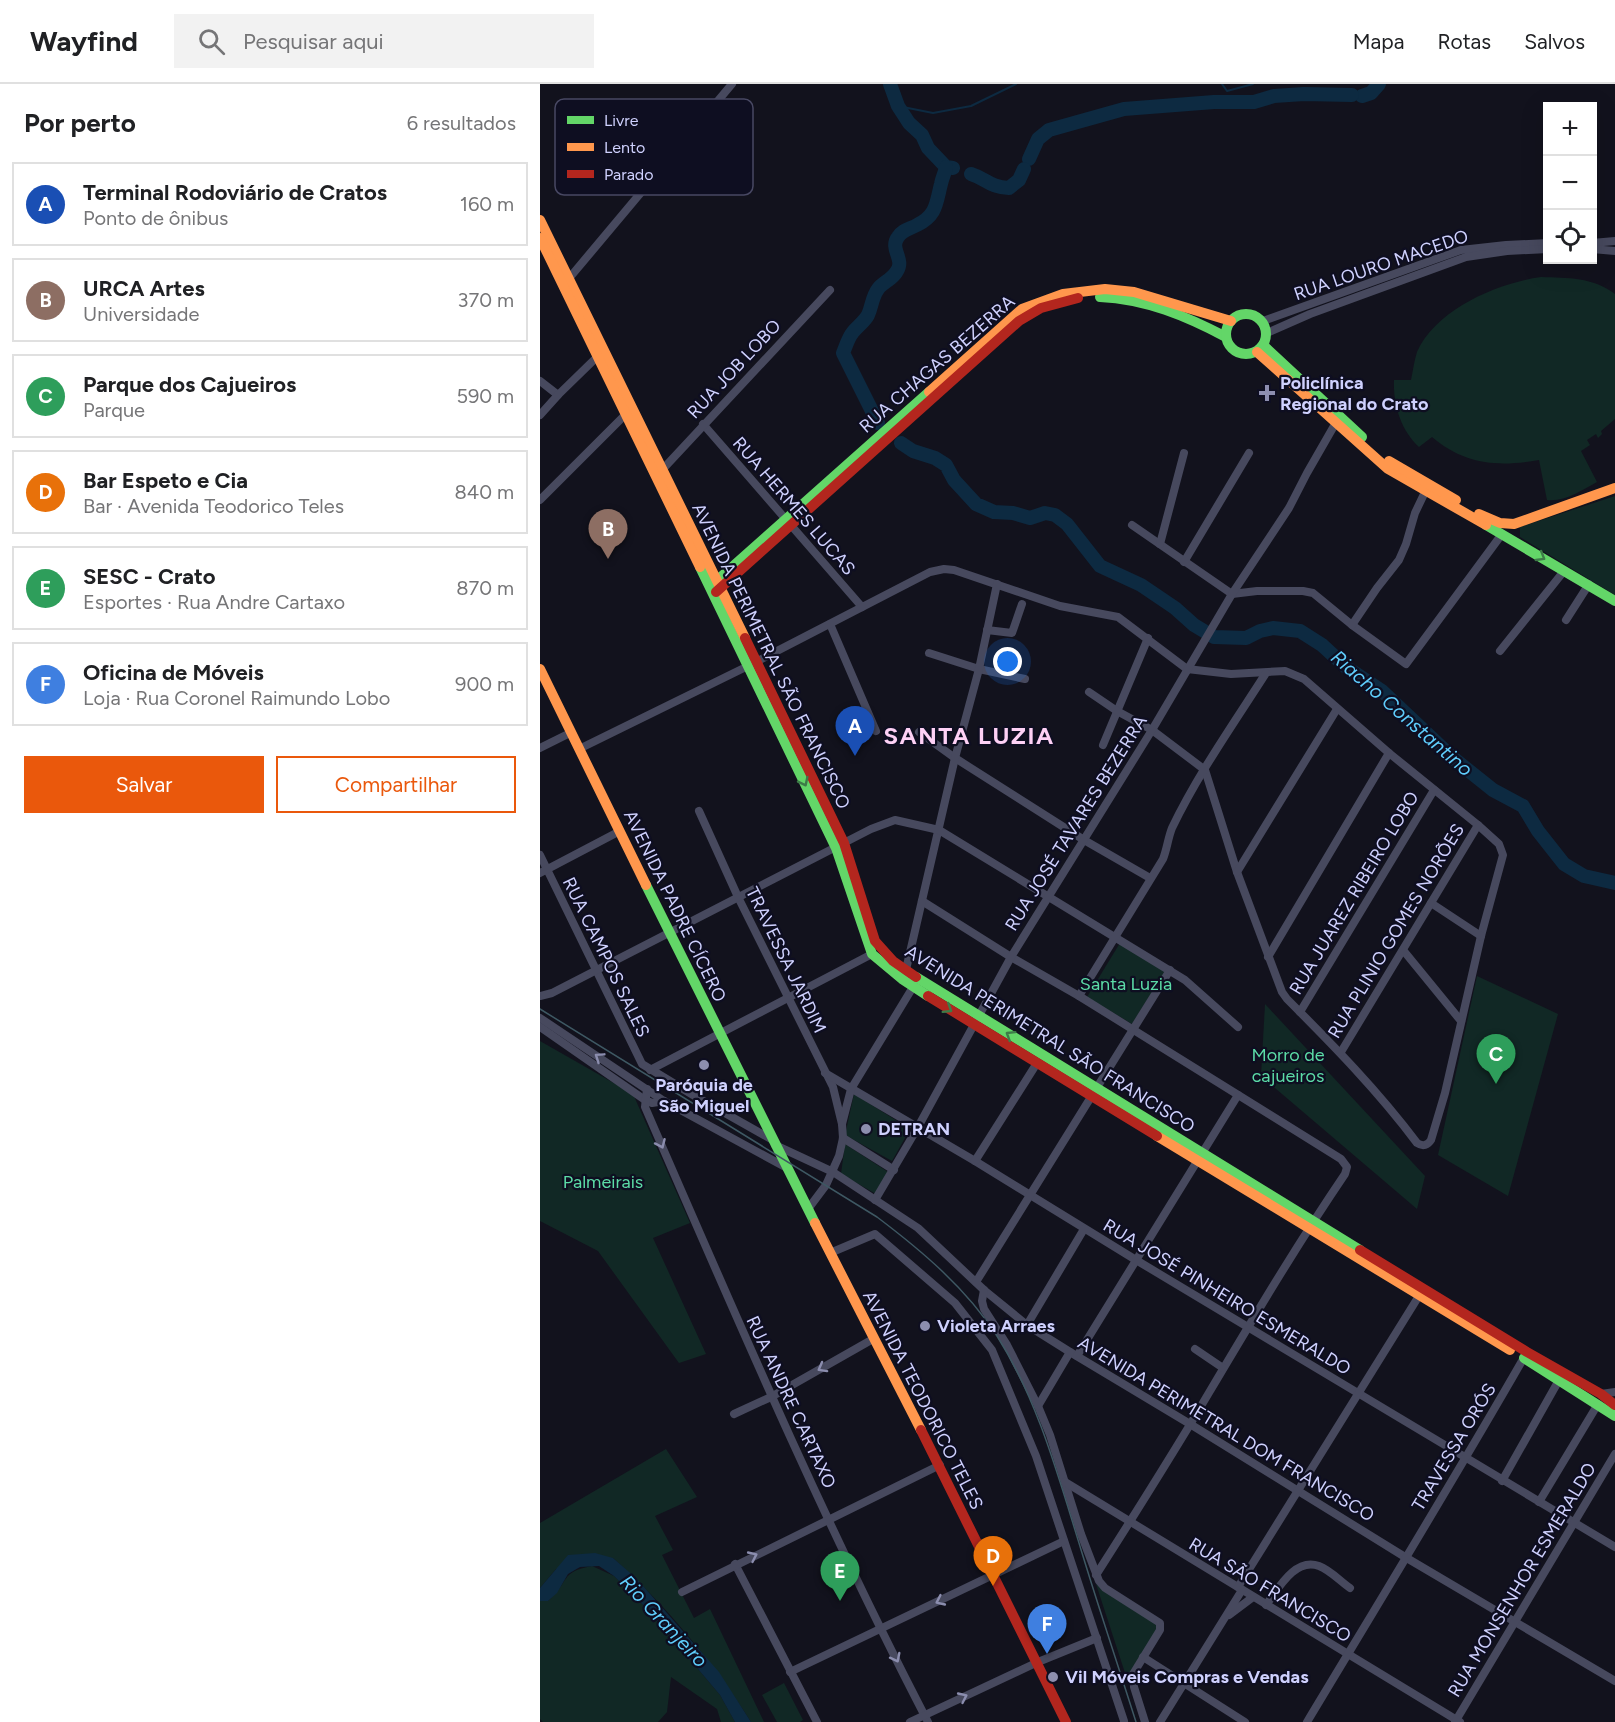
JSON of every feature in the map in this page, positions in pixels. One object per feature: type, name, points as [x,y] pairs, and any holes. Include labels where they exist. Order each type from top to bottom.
[{"type":"main road","name":"AVENIDA PERIMETRAL SÃO FRANCISCO","points":[[540,220],[598,356],[662,470],[840,845],[872,954],[1310,1225],[1600,1399],[1615,1416]]},
{"type":"main road","name":"AVENIDA PERIMETRAL SÃO FRANCISCO","points":[[540,238],[566,282],[716,587]]},
{"type":"main road","name":"RUA CHAGAS BEZERRA","points":[[788,523],[1022,309],[1044,299],[1078,291],[1117,290],[1144,295],[1199,314],[1231,321]]},
{"type":"main road","name":"RUA CHAGAS BEZERRA","points":[[716,587],[1019,321],[1041,308],[1082,297],[1113,297],[1157,306],[1226,337]]},
{"type":"main road","points":[[1247,314],[1263,321],[1267,333],[1260,349],[1251,355],[1238,353],[1232,349],[1226,337],[1228,326],[1235,317],[1247,314]]},
{"type":"main road","points":[[1260,349],[1388,469],[1425,492],[1492,520],[1514,524],[1615,488]]},
{"type":"main road","points":[[1338,420],[1396,466],[1615,602]]},
{"type":"main road","points":[[1507,537],[1514,524]]},
{"type":"main road","name":"AVENIDA PADRE CÍCERO","points":[[540,669],[668,932],[782,1157]]},
{"type":"main road","name":"AVENIDA PERIMETRAL SÃO FRANCISCO","points":[[861,911],[875,941],[913,987],[976,1020],[1037,1063],[1093,1092]]},
{"type":"main road","name":"AVENIDA TEODORICO TELES","points":[[782,1157],[873,1339],[940,1465],[1066,1722]]},
{"type":"main road","name":"AVENIDA PERIMETRAL SÃO FRANCISCO","points":[[1525,1355],[1559,1380],[1615,1405]]},
{"type":"street","points":[[719,99],[732,84]]},
{"type":"street","points":[[566,282],[639,195]]},
{"type":"street","points":[[1597,243],[1615,241]]},
{"type":"street","name":"RUA LOURO MACEDO","points":[[1263,321],[1461,250],[1506,244],[1543,243]]},
{"type":"street","name":"RUA LOURO MACEDO","points":[[1267,333],[1310,314],[1466,257],[1507,251],[1543,249]]},
{"type":"street","points":[[1597,250],[1615,252]]},
{"type":"street","name":"RUA JOB LOBO","points":[[662,470],[830,290]]},
{"type":"street","points":[[540,415],[598,356]]},
{"type":"street","points":[[540,381],[558,395]]},
{"type":"street","points":[[540,500],[629,411]]},
{"type":"street","name":"RUA JOSÉ TAVARES BEZERRA","points":[[875,1200],[894,1170],[1011,957],[1152,730],[1232,594],[1289,508],[1338,420]]},
{"type":"street","name":"RUA HERMES LUCAS","points":[[703,424],[862,607]]},
{"type":"street","points":[[1160,544],[1184,453]]},
{"type":"street","points":[[1184,562],[1249,453]]},
{"type":"street","points":[[1352,626],[1399,560],[1415,513],[1425,492]]},
{"type":"street","points":[[1132,525],[1232,594],[1268,591],[1313,593],[1352,626],[1406,664],[1507,537]]},
{"type":"street","points":[[579,749],[930,572],[944,570],[954,570],[1060,606],[1118,617],[1187,669],[1231,674],[1285,671],[1296,675],[1499,844],[1503,861],[1481,936],[1445,1093],[1430,1142],[1423,1145],[1417,1143],[1396,1115],[1341,1052],[1282,992],[1237,872],[1205,770],[1152,730],[1117,711],[1089,692]]},
{"type":"street","points":[[1500,651],[1564,571]]},
{"type":"street","points":[[904,975],[955,758],[979,669],[997,584]]},
{"type":"street","points":[[1566,620],[1589,584]]},
{"type":"street","points":[[987,630],[1012,633],[1022,604]]},
{"type":"street","points":[[830,624],[876,731]]},
{"type":"street","points":[[1102,745],[1148,638]]},
{"type":"street","points":[[929,653],[979,669],[1025,680]]},
{"type":"street","points":[[1080,996],[1163,859],[1177,819],[1205,770],[1266,673]]},
{"type":"street","points":[[1237,872],[1337,710]]},
{"type":"street","points":[[919,732],[955,758],[1084,840],[1150,878]]},
{"type":"street","points":[[540,748],[570,733]]},
{"type":"street","points":[[1268,957],[1389,753]]},
{"type":"street","name":"RUA JUAREZ RIBEIRO LOBO","points":[[1300,1012],[1434,790]]},
{"type":"street","name":"TRAVESSA JARDIM","points":[[699,811],[738,897],[837,1097],[843,1138],[833,1172],[818,1198],[808,1209]]},
{"type":"street","points":[[540,996],[552,993],[871,829],[895,820],[939,830],[1115,936],[1194,987],[1238,1027]]},
{"type":"street","name":"RUA PLINIO GOMES NORÕES","points":[[1341,1052],[1478,825]]},
{"type":"street","points":[[544,871],[620,831]]},
{"type":"street","name":"RUA CAMPOS SALES","points":[[540,855],[544,871],[638,1057],[650,1070]]},
{"type":"street","points":[[922,901],[1011,957],[1080,996],[1341,1159],[1347,1167],[1345,1174],[1310,1225],[1191,1424],[1096,1575]]},
{"type":"street","points":[[1431,903],[1481,936]]},
{"type":"street","points":[[1402,950],[1461,1021]]},
{"type":"street","points":[[650,1070],[872,954]]},
{"type":"street","points":[[976,1282],[1170,970]]},
{"type":"street","name":"TRAVESSA JARDIM","points":[[842,1124],[851,1089],[913,987]]},
{"type":"street","points":[[540,1018],[664,1101],[788,1169]]},
{"type":"street","points":[[540,1027],[645,1100],[652,1103],[664,1101]]},
{"type":"street","points":[[975,1161],[1037,1063]]},
{"type":"street","name":"AVENIDA PERIMETRAL DOM FRANCISCO","points":[[650,1070],[774,1142],[833,1172],[918,1228],[984,1290],[1028,1324],[1074,1354],[1406,1557],[1615,1681]]},
{"type":"street","name":"RUA JOSÉ PINHEIRO ESMERALDO","points":[[825,1073],[1615,1547]]},
{"type":"street","name":"RUA ANDRE CARTAXO","points":[[647,1089],[645,1107],[771,1397],[926,1719]]},
{"type":"street","points":[[1038,1406],[1136,1260],[1238,1095]]},
{"type":"street","points":[[843,1138],[894,1170]]},
{"type":"street","points":[[1028,1324],[1084,1229]]},
{"type":"street","points":[[830,1253],[875,1234],[955,1303],[992,1350],[1036,1456],[1124,1721]]},
{"type":"street","points":[[984,1290],[982,1301],[984,1309],[1007,1345],[1038,1406],[1099,1581],[1105,1588],[1160,1623],[1160,1630],[1135,1669],[1133,1680],[1145,1722]]},
{"type":"street","points":[[1161,1722],[1422,1291]]},
{"type":"street","points":[[734,1414],[771,1397],[873,1339]]},
{"type":"street","points":[[1194,1349],[1223,1368]]},
{"type":"street","name":"TRAVESSA ORÓS","points":[[1307,1722],[1466,1459],[1525,1355]]},
{"type":"street","points":[[1502,1480],[1559,1380]]},
{"type":"street","points":[[1539,1502],[1600,1399],[1615,1392]]},
{"type":"street","name":"RUA MONSENHOR ESMERALDO","points":[[1457,1721],[1615,1454]]},
{"type":"street","points":[[682,1592],[940,1465]]},
{"type":"street","name":"RUA SÃO FRANCISCO","points":[[1065,1482],[1457,1721]]},
{"type":"street","points":[[790,1672],[1065,1542]]},
{"type":"street","points":[[735,1564],[817,1722]]},
{"type":"street","points":[[1266,1605],[1288,1576],[1300,1567],[1314,1565],[1322,1567],[1350,1588]]},
{"type":"street","points":[[1226,1618],[1253,1598]]},
{"type":"street","points":[[910,1722],[926,1719],[1038,1662],[1097,1638]]},
{"type":"street","points":[[1143,1657],[1245,1722]]},
{"type":"green space","points":[[1541,277],[1589,281],[1615,294],[1615,419],[1601,431],[1602,434],[1598,438],[1596,434],[1587,440],[1590,445],[1581,451],[1597,482],[1573,495],[1554,500],[1547,500],[1539,460],[1510,463],[1482,462],[1457,453],[1432,437],[1419,447],[1407,433],[1399,416],[1394,389],[1394,380],[1411,380],[1417,352],[1426,337],[1453,311],[1506,285]]},
{"type":"green space","points":[[1615,496],[1615,595],[1520,537],[1520,527]]},
{"type":"green space","name":"Santa Luzia","points":[[1120,943],[1165,971],[1132,1024],[1087,997]]},
{"type":"green space","points":[[1477,976],[1558,1014],[1508,1196],[1438,1155]]},
{"type":"green space","name":"Morro de cajueiros","points":[[1265,1004],[1425,1176],[1417,1209],[1261,1076]]},
{"type":"green space","name":"Palmeirais","points":[[540,1041],[633,1094],[690,1223],[653,1238],[706,1354],[679,1363],[598,1251],[540,1221]]},
{"type":"green space","points":[[854,1094],[910,1129],[892,1161],[845,1135]]},
{"type":"green space","points":[[845,1144],[888,1172],[876,1194],[841,1174]]},
{"type":"green space","points":[[666,1449],[697,1497],[655,1516],[673,1550],[662,1555],[694,1618],[710,1609],[764,1722],[751,1722],[688,1635],[651,1594],[613,1558],[556,1569],[540,1588],[540,1523]]},
{"type":"green space","points":[[592,1566],[614,1576],[649,1611],[720,1695],[735,1722],[721,1722],[717,1709],[671,1677],[667,1712],[658,1722],[543,1722],[540,1719],[540,1601],[548,1601],[574,1571]]},
{"type":"green space","points":[[1096,1584],[1157,1621],[1158,1630],[1127,1679]]},
{"type":"green space","points":[[784,1683],[803,1720],[800,1722],[777,1722],[762,1695]]},
{"type":"water","name":"Rio Granjeiro","points":[[595,1553],[613,1558],[636,1578],[719,1672],[751,1722],[735,1722],[720,1695],[649,1611],[614,1576],[599,1566],[580,1567],[568,1574],[557,1593],[548,1601],[540,1601],[540,1588],[568,1555]]},
{"type":"waterway","points":[[890,84],[898,106],[909,123],[922,135],[928,148],[946,167],[953,168]]},
{"type":"waterway","points":[[898,106],[933,113],[971,106],[1016,84]]},
{"type":"waterway","points":[[1222,84],[1227,91],[1253,84]]},
{"type":"waterway","points":[[1362,96],[1371,93],[1379,84]]},
{"type":"waterway","points":[[1029,159],[1038,139],[1049,130],[1124,109],[1214,102],[1254,102],[1274,96],[1304,94],[1352,95]]},
{"type":"waterway","name":"Riacho Constantino","points":[[878,423],[843,353],[851,334],[868,315],[874,295],[882,284],[893,277],[899,267],[895,246],[898,237],[904,231],[924,221],[932,213],[946,167]]},
{"type":"waterway","points":[[971,174],[992,184],[1009,188],[1019,180],[1024,169]]},
{"type":"waterway","name":"Riacho Constantino","points":[[901,443],[913,451],[935,458],[946,465],[954,480],[976,504],[994,512],[1013,513],[1030,518],[1045,513],[1055,515],[1067,524],[1100,566],[1141,585],[1175,608],[1194,625],[1214,637],[1246,638],[1273,628],[1300,631],[1322,645],[1346,667],[1382,691],[1453,758],[1493,790],[1523,806],[1538,831],[1564,864],[1584,876],[1615,883]]},
{"type":"tram line","points":[[540,1009],[877,1217],[942,1271],[985,1318],[1024,1385],[1045,1436],[1136,1722]]},
{"type":"traffic: fast","points":[[1100,297],[1150,305],[1196,322],[1226,337]]},
{"type":"traffic: fast","points":[[1246,314],[1254,315],[1260,320],[1265,326],[1266,334],[1265,342],[1260,348],[1254,353],[1246,354],[1238,353],[1232,348],[1227,342],[1226,334],[1227,326],[1232,320],[1238,315],[1246,314]]},
{"type":"traffic: fast","points":[[1264,346],[1362,437]]},
{"type":"traffic: fast","points":[[713,584],[929,392]]},
{"type":"traffic: fast","points":[[1486,525],[1615,601]]},
{"type":"traffic: fast","points":[[700,567],[836,848],[872,954],[902,979],[928,996]]},
{"type":"traffic: fast","points":[[646,885],[815,1223]]},
{"type":"traffic: fast","points":[[916,977],[1360,1250]]},
{"type":"traffic: fast","points":[[1524,1358],[1615,1416]]},
{"type":"traffic: slow","points":[[540,220],[745,638]]},
{"type":"traffic: slow","points":[[540,238],[700,567]]},
{"type":"traffic: slow","points":[[929,392],[1022,309],[1063,294],[1105,289],[1134,292],[1231,321]]},
{"type":"traffic: slow","points":[[1257,352],[1388,469],[1486,525]]},
{"type":"traffic: slow","points":[[1389,461],[1456,500]]},
{"type":"traffic: slow","points":[[1479,514],[1500,523],[1514,524],[1615,488]]},
{"type":"traffic: slow","points":[[540,669],[646,885]]},
{"type":"traffic: slow","points":[[1157,1136],[1510,1350]]},
{"type":"traffic: slow","points":[[815,1223],[921,1430]]},
{"type":"traffic: jam","points":[[716,592],[1019,321],[1041,308],[1078,298]]},
{"type":"traffic: jam","points":[[745,638],[844,843],[875,941],[893,961],[916,977]]},
{"type":"traffic: jam","points":[[928,996],[1157,1136]]},
{"type":"traffic: jam","points":[[1360,1250],[1527,1352],[1601,1394],[1615,1405]]},
{"type":"traffic: jam","points":[[921,1430],[1066,1722]]},
{"type":"place","name":"Policlínica Regional do Crato","points":[[1267,393]]},
{"type":"place","name":"URCA Artes","points":[[608,559]]},
{"type":"place","name":"Terminal Rodoviário de Cratos","points":[[855,756]]},
{"type":"place","name":"Paróquia de São Miguel","points":[[704,1065]]},
{"type":"place","name":"Parque dos Cajueiros","points":[[1496,1084]]},
{"type":"place","name":"DETRAN","points":[[866,1129]]},
{"type":"place","name":"Violeta Arraes","points":[[925,1326]]},
{"type":"place","name":"Bar Espeto e Cia","points":[[993,1586]]},
{"type":"place","name":"SESC - Crato","points":[[840,1601]]},
{"type":"place","name":"Oficina de Móveis","points":[[1047,1654]]},
{"type":"place","name":"Vil Móveis Compras e Vendas","points":[[1053,1677]]},
{"type":"district","name":"SANTA LUZIA","points":[[969,736]]}]
